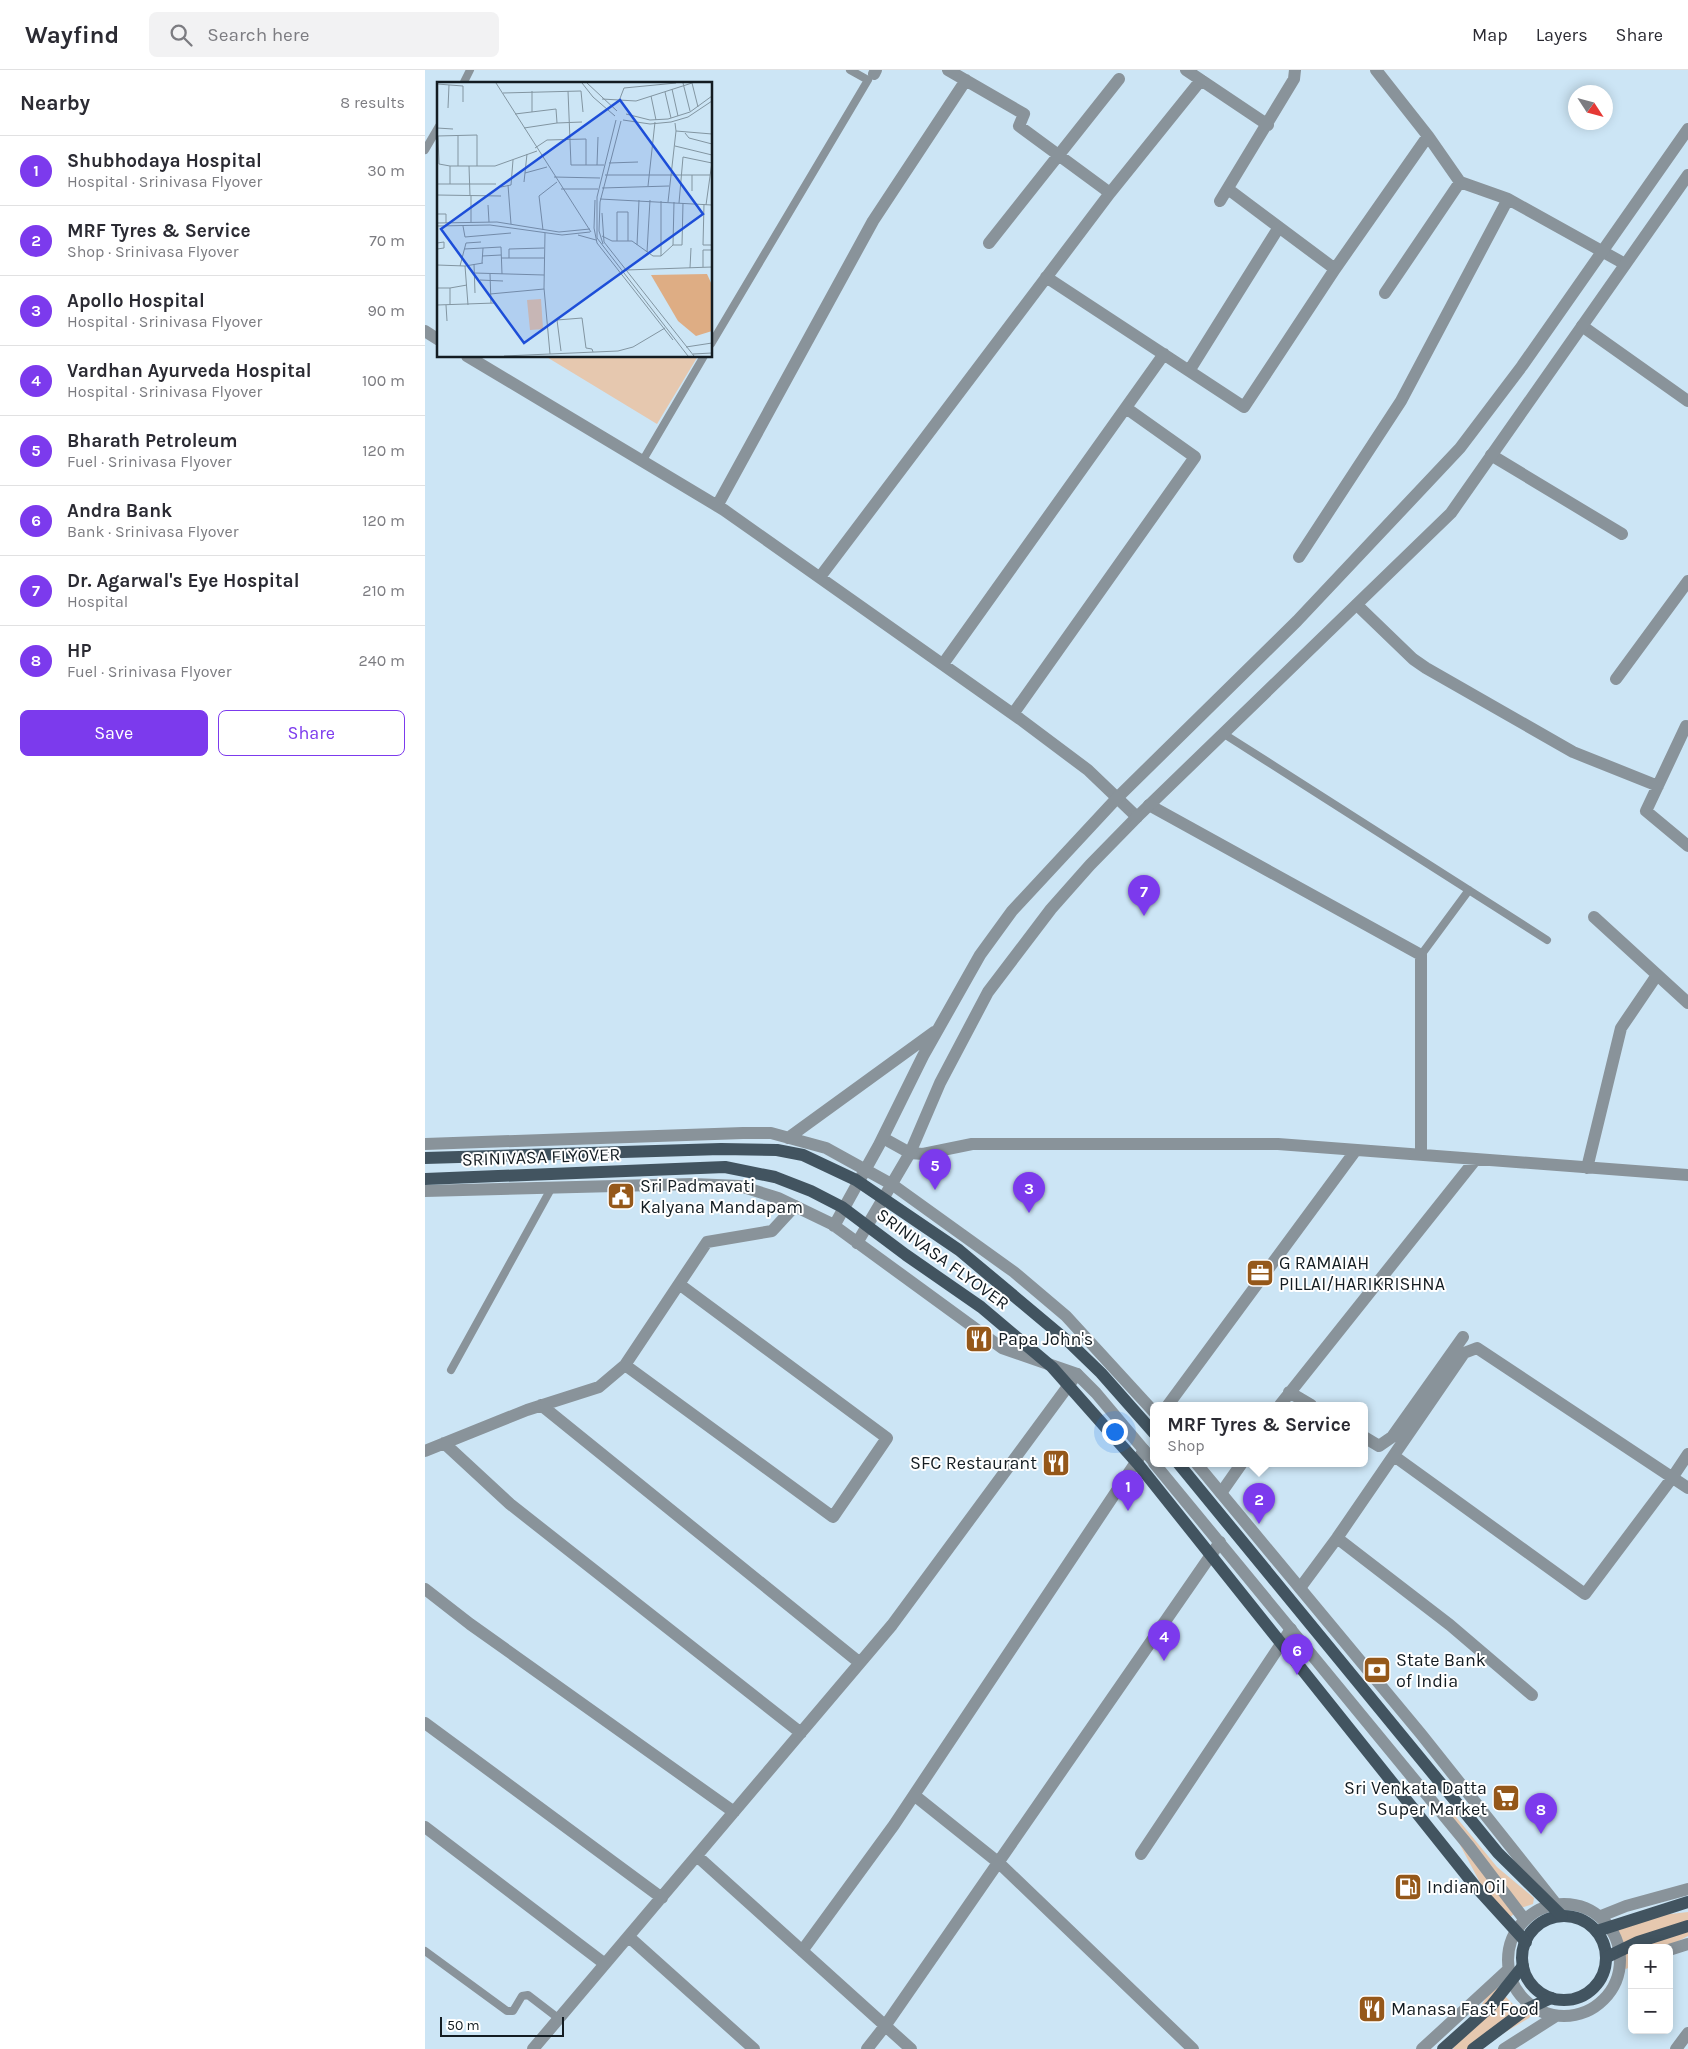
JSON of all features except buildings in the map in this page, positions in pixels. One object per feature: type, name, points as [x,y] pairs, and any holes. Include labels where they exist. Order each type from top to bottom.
[{"type":"main road","name":"SRINIVASA FLYOVER","points":[[425,1158],[721,1149],[777,1150],[803,1155],[856,1180],[959,1250],[1070,1343],[1101,1373],[1150,1429]]},
{"type":"main road","name":"SRINIVASA FLYOVER","points":[[425,1179],[725,1167],[775,1177],[811,1191],[843,1207],[981,1307],[1052,1367],[1144,1471],[1475,1886],[1526,1942]]},
{"type":"main road","points":[[1181,1467],[1498,1853],[1562,1916]]},
{"type":"main road","points":[[1597,1931],[1688,1902]]},
{"type":"main road","points":[[1562,1916],[1573,1917],[1586,1922],[1597,1931],[1604,1943],[1607,1958],[1605,1970],[1599,1983],[1589,1992],[1577,1998],[1564,2000],[1551,1998],[1539,1992],[1530,1982],[1523,1966],[1522,1956],[1526,1942],[1533,1930],[1545,1921],[1562,1916]]},
{"type":"main road","points":[[1607,1958],[1638,1942],[1688,1926]]},
{"type":"main road","points":[[1443,2049],[1491,2006],[1523,1966]]},
{"type":"main road","points":[[1473,2049],[1518,2014],[1551,1998]]},
{"type":"street","points":[[947,70],[1024,114],[1019,126],[1110,193]]},
{"type":"street","points":[[1186,70],[1268,125]]},
{"type":"street","points":[[1220,201],[1268,125],[1294,79],[1295,70]]},
{"type":"street","points":[[1376,70],[1428,136],[1460,182],[1508,199],[1625,264]]},
{"type":"street","points":[[989,243],[1060,156],[1119,79]]},
{"type":"street","points":[[717,506],[873,221],[966,80]]},
{"type":"street","points":[[820,577],[1110,193],[1201,80]]},
{"type":"street","points":[[834,1226],[883,1138],[938,1029],[980,955],[1012,911],[1117,798],[1297,621],[1460,448],[1522,366],[1688,128]]},
{"type":"street","points":[[1047,277],[1244,407],[1335,269],[1428,136]]},
{"type":"street","points":[[857,1243],[893,1185],[910,1153],[940,1083],[988,992],[1051,909],[1090,865],[1149,805],[1451,513],[1688,175]]},
{"type":"street","points":[[1385,294],[1460,182]]},
{"type":"street","points":[[1228,189],[1335,269]]},
{"type":"street","points":[[1299,557],[1401,401],[1508,199]]},
{"type":"street","points":[[1189,371],[1279,227]]},
{"type":"street","points":[[1581,326],[1688,401]]},
{"type":"street","points":[[425,331],[437,339]]},
{"type":"street","points":[[943,664],[1164,354]]},
{"type":"street","points":[[470,358],[717,506],[1013,714],[1088,770],[1137,817]]},
{"type":"street","points":[[1013,714],[1195,457],[1126,408]]},
{"type":"street","points":[[1491,455],[1622,534]]},
{"type":"street","points":[[1616,679],[1688,581]]},
{"type":"street","points":[[1357,605],[1413,659],[1426,668],[1573,752],[1658,786]]},
{"type":"street","points":[[1686,726],[1646,811],[1688,846]]},
{"type":"street","points":[[1149,805],[1421,955],[1421,1155]]},
{"type":"street","points":[[1594,917],[1688,1003]]},
{"type":"street","points":[[1587,1168],[1621,1028],[1657,975]]},
{"type":"street","points":[[788,1138],[938,1029]]},
{"type":"street","points":[[425,1144],[771,1133],[826,1148],[893,1185],[1014,1272],[1065,1316],[1150,1408]]},
{"type":"street","points":[[883,1138],[910,1153],[923,1154],[971,1144],[1278,1144],[1688,1175]]},
{"type":"street","points":[[1170,1402],[1356,1150]]},
{"type":"street","points":[[1282,1402],[1476,1159]]},
{"type":"street","points":[[425,1191],[693,1184],[740,1186],[778,1198],[834,1226],[1001,1348],[1077,1374],[1097,1393],[1150,1457]]},
{"type":"street","points":[[425,1451],[541,1405],[599,1387],[625,1365],[707,1242],[772,1231],[795,1206]]},
{"type":"street","points":[[625,1365],[833,1517],[887,1438],[679,1284]]},
{"type":"street","points":[[1368,1439],[1379,1446],[1392,1437],[1463,1337]]},
{"type":"street","points":[[1300,1588],[1337,1538],[1464,1353],[1477,1348],[1688,1488]]},
{"type":"street","points":[[533,2049],[892,1625],[1077,1374]]},
{"type":"street","points":[[1289,1392],[1306,1402]]},
{"type":"street","points":[[541,1405],[860,1663]]},
{"type":"street","points":[[443,1444],[510,1504],[801,1733]]},
{"type":"street","points":[[802,1951],[914,1795],[1144,1450]]},
{"type":"street","points":[[1394,1456],[1585,1594],[1688,1454]]},
{"type":"street","points":[[1158,1467],[1467,1845],[1525,1920]]},
{"type":"street","points":[[1199,1467],[1421,1734],[1556,1904]]},
{"type":"street","points":[[1221,1493],[1239,1467]]},
{"type":"street","points":[[1337,1538],[1450,1625],[1532,1694]]},
{"type":"street","points":[[867,2049],[999,1863],[1220,1542]]},
{"type":"street","points":[[425,1589],[470,1624],[734,1812]]},
{"type":"street","points":[[1141,1854],[1291,1629]]},
{"type":"street","points":[[425,1723],[662,1898]]},
{"type":"street","points":[[914,1795],[999,1863],[1193,2049]]},
{"type":"street","points":[[425,1828],[605,1964]]},
{"type":"street","points":[[697,1856],[911,2049]]},
{"type":"street","points":[[1601,1916],[1626,1906],[1688,1889]]},
{"type":"street","points":[[1556,1904],[1572,1904],[1587,1908],[1601,1916],[1617,1938],[1620,1951],[1626,1963],[1616,1983],[1605,1998],[1591,2009],[1574,2015],[1556,2016],[1539,2010],[1524,2000],[1514,1986],[1509,1969],[1508,1955],[1516,1930],[1534,1912],[1556,1904]]},
{"type":"street","points":[[629,1937],[754,2049]]},
{"type":"street","points":[[1673,1949],[1688,1944]]},
{"type":"street","points":[[1422,2049],[1509,1969]]},
{"type":"street","points":[[1504,2049],[1556,2016]]},
{"type":"lane","points":[[464,82],[471,70]]},
{"type":"lane","points":[[713,341],[868,80],[850,70]]},
{"type":"lane","points":[[425,150],[437,129]]},
{"type":"lane","points":[[643,460],[703,358]]},
{"type":"lane","points":[[1224,734],[1547,940]]},
{"type":"lane","points":[[1421,955],[1469,890]]},
{"type":"lane","points":[[451,1370],[552,1187]]},
{"type":"lane","points":[[425,1951],[507,2011],[513,2011],[522,1996],[526,1994],[558,2018]]},
{"type":"shaded area","points":[[548,358],[697,358],[657,424]]},
{"type":"shaded area","points":[[1447,1806],[1497,1867],[1534,1898],[1533,1904],[1521,1908],[1502,1924],[1441,1809]]},
{"type":"shaded area","points":[[1688,1912],[1688,1936],[1673,1944],[1628,1944],[1628,1968],[1626,1969],[1619,1966],[1620,1950],[1610,1921]]},
{"type":"shaded area","points":[[1496,1986],[1516,2006],[1531,2015],[1529,2018],[1477,2049],[1453,2049],[1493,1987]]},
{"type":"place","name":"Dr. Agarwal's Eye Hospital","points":[[1144,916]]},
{"type":"place","name":"Bharath Petroleum","points":[[935,1190]]},
{"type":"place","name":"Sri Padmavati Kalyana Mandapam","points":[[621,1196]]},
{"type":"place","name":"Apollo Hospital","points":[[1029,1213]]},
{"type":"place","name":"G RAMAIAH PILLAI/HARIKRISHNA","points":[[1260,1273]]},
{"type":"place","name":"Papa John's","points":[[979,1339]]},
{"type":"place","name":"SFC Restaurant","points":[[1056,1463]]},
{"type":"place","name":"Shubhodaya Hospital","points":[[1128,1511]]},
{"type":"place","name":"MRF Tyres & Service","points":[[1259,1524]]},
{"type":"place","name":"Vardhan Ayurveda Hospital","points":[[1164,1661]]},
{"type":"place","name":"State Bank of India","points":[[1377,1670]]},
{"type":"place","name":"Andra Bank","points":[[1297,1675]]},
{"type":"place","name":"Sri Venkata Datta Super Market","points":[[1506,1798]]},
{"type":"place","name":"HP","points":[[1541,1834]]},
{"type":"place","name":"Indian Oil","points":[[1408,1887]]},
{"type":"place","name":"Manasa Fast Food","points":[[1372,2009]]}]
